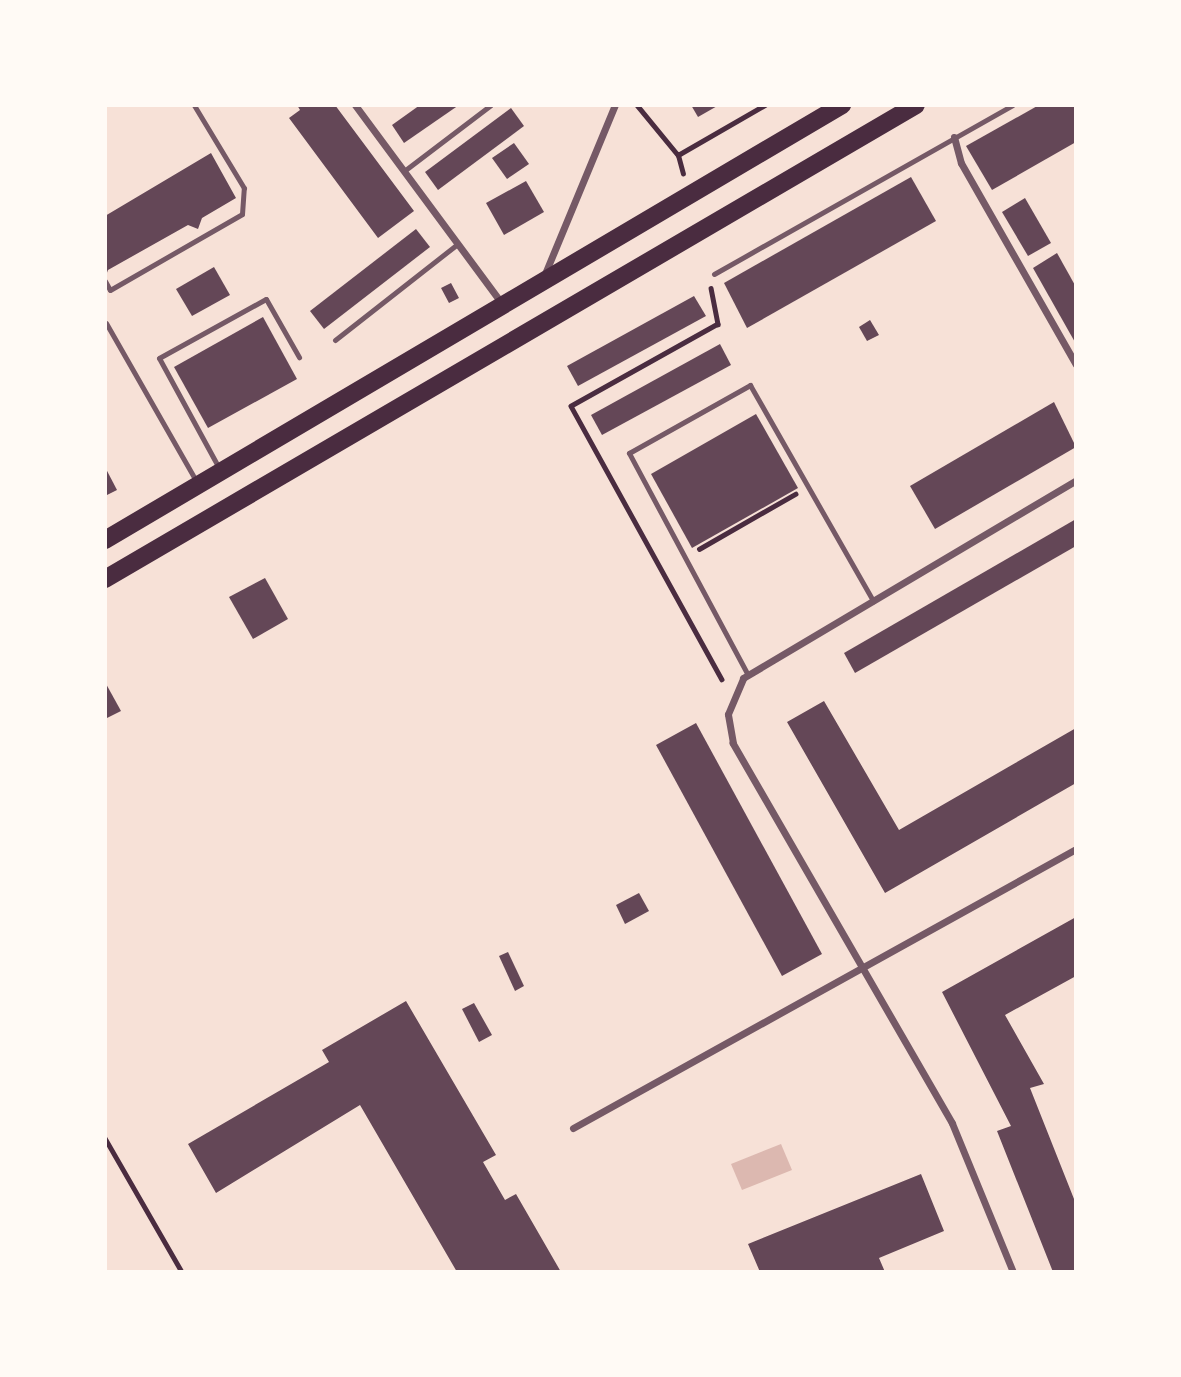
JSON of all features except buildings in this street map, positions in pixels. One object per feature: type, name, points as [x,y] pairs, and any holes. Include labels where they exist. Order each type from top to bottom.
[{"type":"main road","points":[[105,540],[506,308],[842,105]]},
{"type":"main road","points":[[105,579],[916,105]]},
{"type":"street","points":[[355,105],[456,245],[506,308]]},
{"type":"street","points":[[540,286],[615,105]]},
{"type":"street","points":[[954,137],[961,163],[1076,365]]},
{"type":"street","points":[[1013,1272],[952,1123],[733,743],[732,695],[748,675],[1076,480]]},
{"type":"street","points":[[573,1128],[1076,849]]},
{"type":"lane","points":[[105,281],[110,290],[242,214],[244,188],[194,105]]},
{"type":"lane","points":[[404,171],[491,105]]},
{"type":"lane","points":[[714,274],[1013,105]]},
{"type":"lane","points":[[335,340],[456,245]]},
{"type":"lane","points":[[222,473],[159,358],[266,299],[299,357]]},
{"type":"lane","points":[[106,323],[199,487]]},
{"type":"lane","points":[[748,675],[629,453],[750,385],[873,601]]},
{"type":"path","points":[[637,105],[678,155],[678,168]]},
{"type":"path","points":[[678,155],[765,105]]},
{"type":"path","points":[[685,556],[808,487]]},
{"type":"path","points":[[105,1138],[183,1272]]},
{"type":"shaded area","points":[[781,1144],[792,1170],[742,1190],[731,1164]]}]
